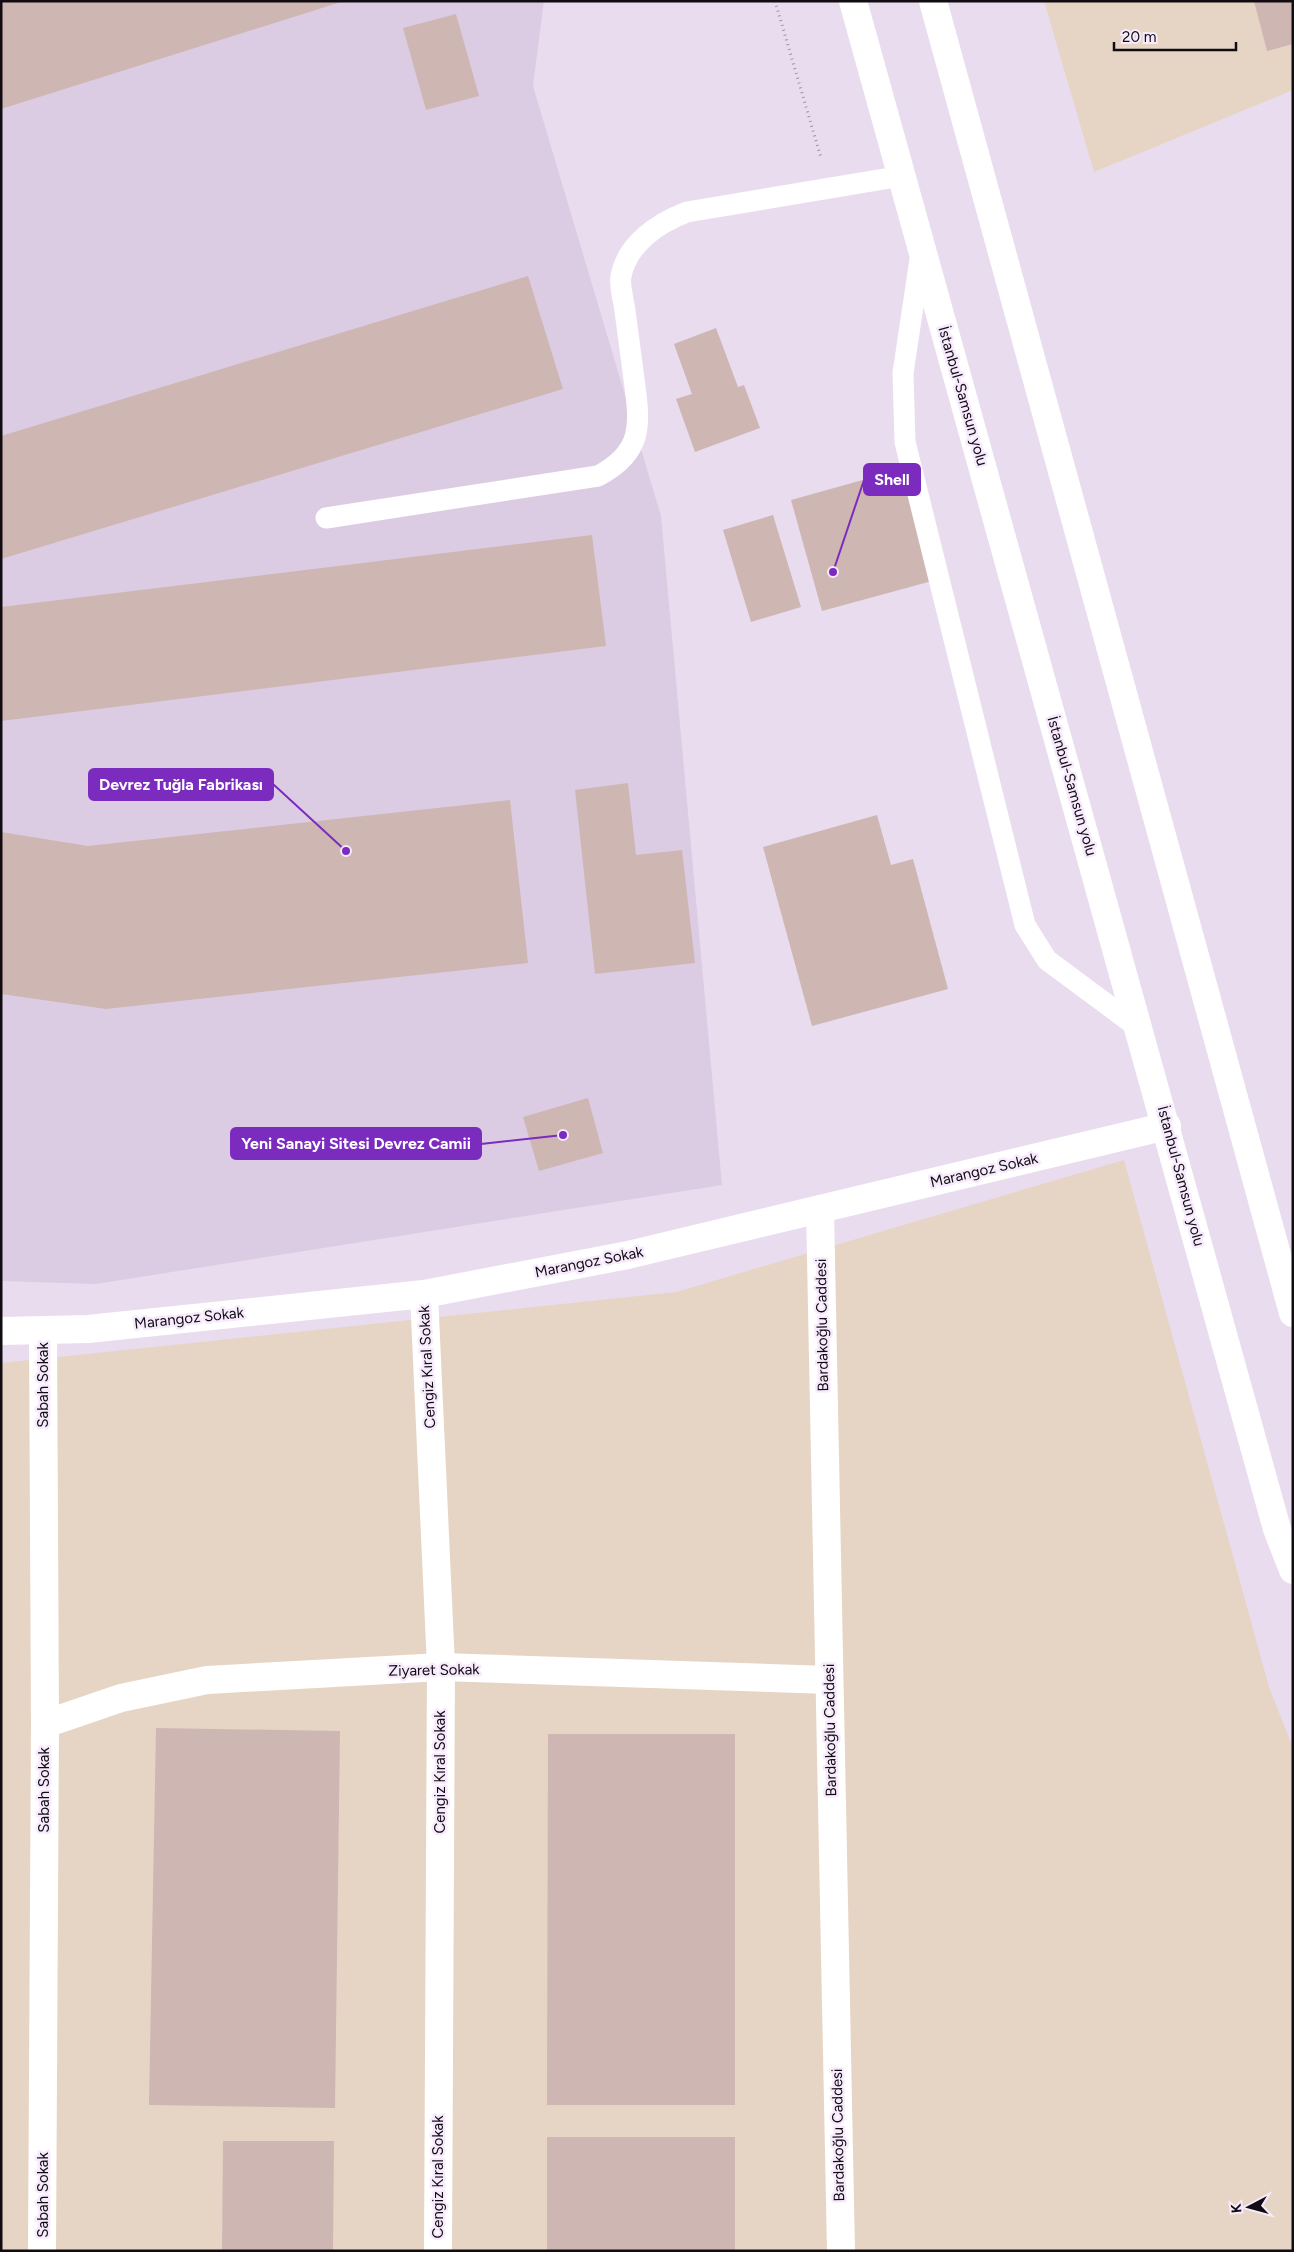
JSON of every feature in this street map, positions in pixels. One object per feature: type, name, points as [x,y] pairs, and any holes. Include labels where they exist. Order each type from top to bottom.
[{"type":"main road","name":"İstanbul-Samsun yolu","points":[[853,1],[1278,1529],[1293,1570]]},
{"type":"main road","points":[[933,1],[1043,408],[1293,1313]]},
{"type":"main road","name":"Marangoz Sokak","points":[[1,1331],[88,1329],[424,1294],[628,1255],[1167,1126]]},
{"type":"main road","name":"Bardakoğlu Caddesi","points":[[820,1209],[841,2251]]},
{"type":"main road","name":"Cengiz Kıral Sokak","points":[[424,1294],[441,1667],[438,2251]]},
{"type":"main road","name":"Sabah Sokak","points":[[42,2251],[45,1724],[43,1330]]},
{"type":"main road","name":"Ziyaret Sokak","points":[[45,1724],[121,1698],[207,1680],[441,1667],[829,1680]]},
{"type":"lane","points":[[326,518],[598,476],[613,469],[625,458],[633,445],[639,417],[620,277],[636,247],[648,234],[666,220],[686,212],[902,176]]},
{"type":"lane","points":[[922,249],[903,373],[905,442],[1024,925],[1047,960],[1140,1029]]},
{"type":"path","points":[[775,1],[830,188]]},
{"type":"shaded area","points":[[1,1],[544,1],[533,86],[661,516],[722,1185],[96,1284],[1,1281]]},
{"type":"shaded area","points":[[1044,1],[1293,1],[1293,90],[1094,172]]},
{"type":"shaded area","points":[[1124,1160],[1269,1687],[1293,1748],[1293,2251],[1,2251],[1,1363],[676,1292]]},
{"type":"building","points":[[1,1],[341,1],[341,2],[1,109]]},
{"type":"building","points":[[1254,1],[1293,1],[1293,44],[1267,51]]},
{"type":"building","points":[[456,14],[479,96],[426,110],[403,28]]},
{"type":"building","points":[[528,276],[563,389],[1,559],[1,436]]},
{"type":"building","points":[[716,328],[738,387],[744,385],[760,428],[695,452],[676,399],[692,394],[674,344]]},
{"type":"building","points":[[902,469],[932,581],[822,611],[791,500]]},
{"type":"building","points":[[773,515],[801,607],[751,622],[723,530]]},
{"type":"building","points":[[592,535],[606,646],[1,721],[1,607]]},
{"type":"building","points":[[628,783],[636,855],[682,850],[695,963],[595,974],[575,790]]},
{"type":"building","points":[[510,800],[528,963],[106,1009],[1,994],[1,832],[88,846]]},
{"type":"building","points":[[877,815],[891,865],[913,859],[948,989],[812,1026],[763,847]]},
{"type":"building","points":[[588,1098],[603,1153],[539,1171],[523,1117]]},
{"type":"building","points":[[156,1728],[340,1731],[335,2108],[149,2105]]},
{"type":"building","points":[[548,1734],[735,1734],[735,2105],[547,2105]]},
{"type":"building","points":[[547,2137],[735,2137],[735,2251],[547,2251]]},
{"type":"building","points":[[223,2141],[334,2141],[333,2251],[222,2251]]},
{"type":"place","name":"Shell","points":[[833,572]]},
{"type":"place","name":"Devrez Tuğla Fabrikası","points":[[346,851]]},
{"type":"place","name":"Yeni Sanayi Sitesi Devrez Camii","points":[[563,1135]]}]
